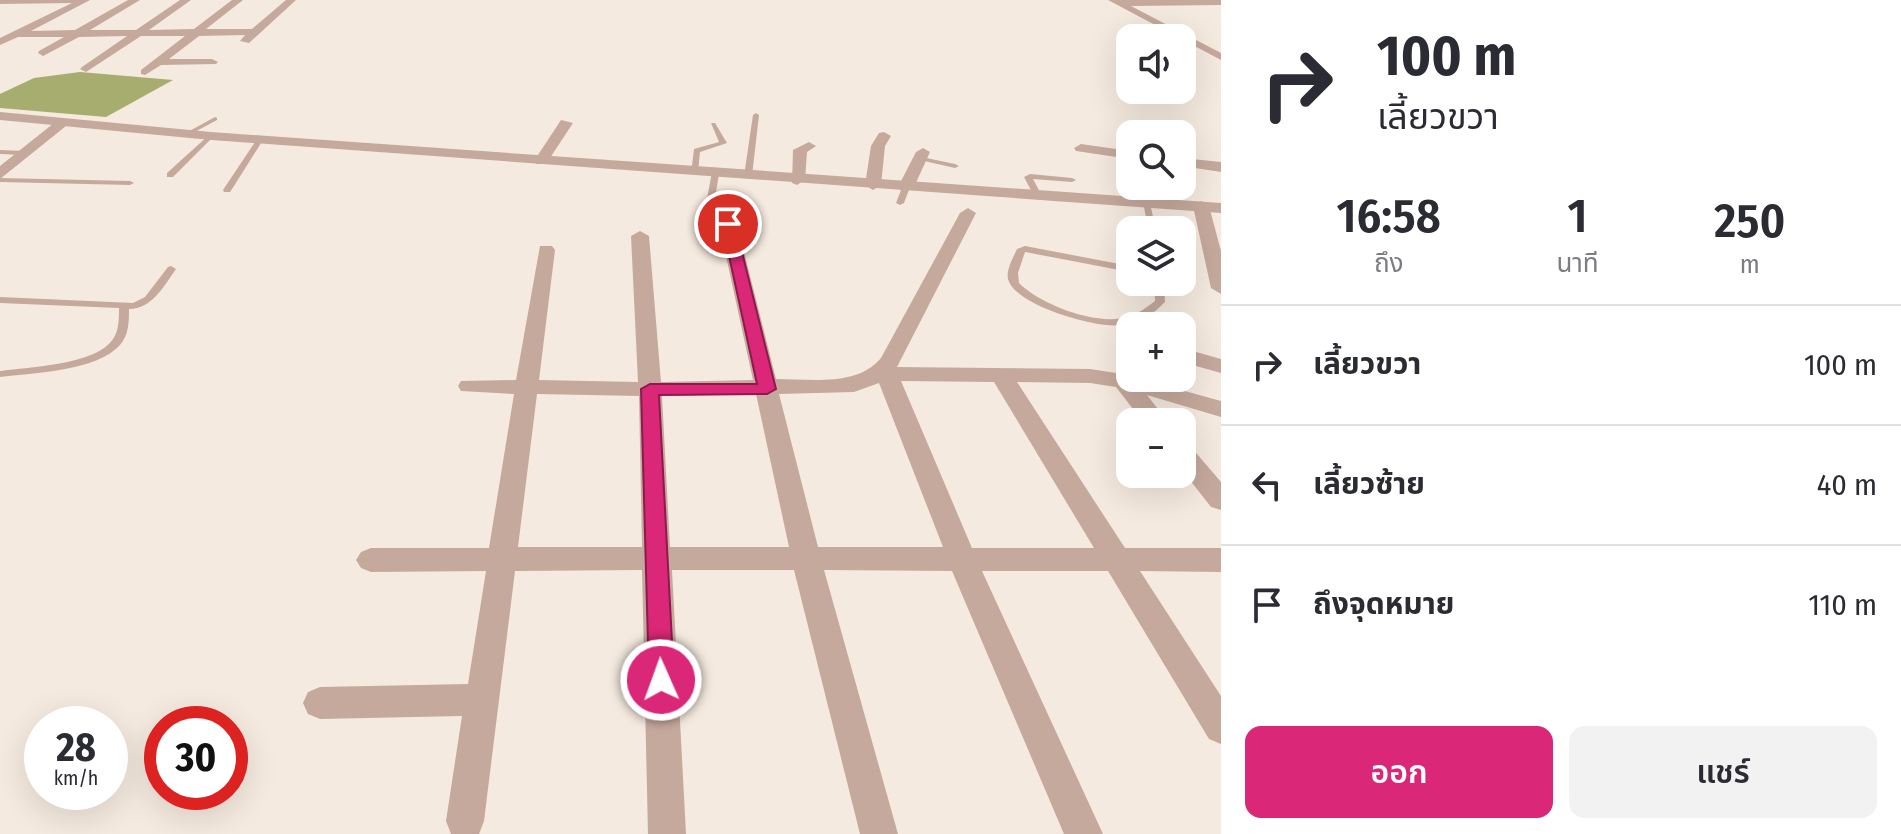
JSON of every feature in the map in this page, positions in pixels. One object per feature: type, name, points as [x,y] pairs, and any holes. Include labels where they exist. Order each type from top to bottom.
[{"type":"street","points":[[0,1],[87,0]]},
{"type":"street","points":[[0,42],[87,0]]},
{"type":"street","points":[[43,53],[135,0]]},
{"type":"street","points":[[86,69],[186,0]]},
{"type":"street","points":[[145,72],[238,0]]},
{"type":"street","points":[[183,44],[242,43],[291,0]]},
{"type":"street","points":[[0,12],[25,1]]},
{"type":"street","points":[[1115,1],[1221,2]]},
{"type":"street","points":[[1115,1],[1221,57]]},
{"type":"street","points":[[1180,1],[1208,13]]},
{"type":"street","points":[[15,34],[254,32]]},
{"type":"street","points":[[159,62],[212,62]]},
{"type":"street","points":[[0,116],[259,140],[906,187],[972,204],[1038,196],[1221,208]]},
{"type":"street","points":[[0,174],[64,122]]},
{"type":"street","points":[[541,161],[566,123]]},
{"type":"street","points":[[873,185],[878,146],[884,136]]},
{"type":"street","points":[[797,180],[800,150],[809,146]]},
{"type":"street","points":[[1081,148],[1116,153]]},
{"type":"street","points":[[906,187],[922,155]]},
{"type":"street","points":[[1196,164],[1221,167]]},
{"type":"street","points":[[972,204],[886,369],[962,559],[1084,834]]},
{"type":"street","points":[[1201,206],[1221,288]]},
{"type":"street","points":[[719,214],[767,389],[806,559],[879,834]]},
{"type":"street","points":[[640,236],[650,389],[667,834]]},
{"type":"street","points":[[465,821],[546,250]]},
{"type":"street","points":[[1196,359],[1221,366]]},
{"type":"street","points":[[469,386],[650,389],[846,387],[886,369],[1090,376],[1116,380]]},
{"type":"street","points":[[1001,375],[1221,727]]},
{"type":"street","points":[[1132,392],[1145,408]]},
{"type":"street","points":[[1162,392],[1221,409]]},
{"type":"street","points":[[1196,470],[1221,500]]},
{"type":"street","points":[[371,560],[1221,560]]},
{"type":"street","points":[[320,703],[482,700]]},
{"type":"lane","points":[[748,176],[756,115]]},
{"type":"lane","points":[[187,134],[215,119]]},
{"type":"lane","points":[[694,172],[697,151],[723,143],[713,124]]},
{"type":"lane","points":[[170,175],[211,136]]},
{"type":"lane","points":[[227,190],[259,140]]},
{"type":"lane","points":[[0,152],[24,153]]},
{"type":"lane","points":[[922,155],[955,166]]},
{"type":"lane","points":[[715,174],[719,214]]},
{"type":"lane","points":[[1038,196],[1028,177],[1072,180]]},
{"type":"lane","points":[[0,180],[130,183]]},
{"type":"lane","points":[[900,203],[906,187]]},
{"type":"lane","points":[[1146,203],[1149,216]]},
{"type":"lane","points":[[1116,266],[1021,249],[1012,278],[1021,290],[1033,298],[1068,315],[1101,324],[1117,323],[1151,311],[1160,302],[1160,296]]},
{"type":"lane","points":[[0,300],[135,306],[148,299],[171,269]]},
{"type":"lane","points":[[0,374],[83,360],[106,352],[122,332],[124,307]]},
{"type":"green space","points":[[80,72],[173,80],[106,117],[0,108],[0,94],[34,78]]},
{"type":"route","points":[[661,680],[650,389],[767,389],[728,224]]}]
